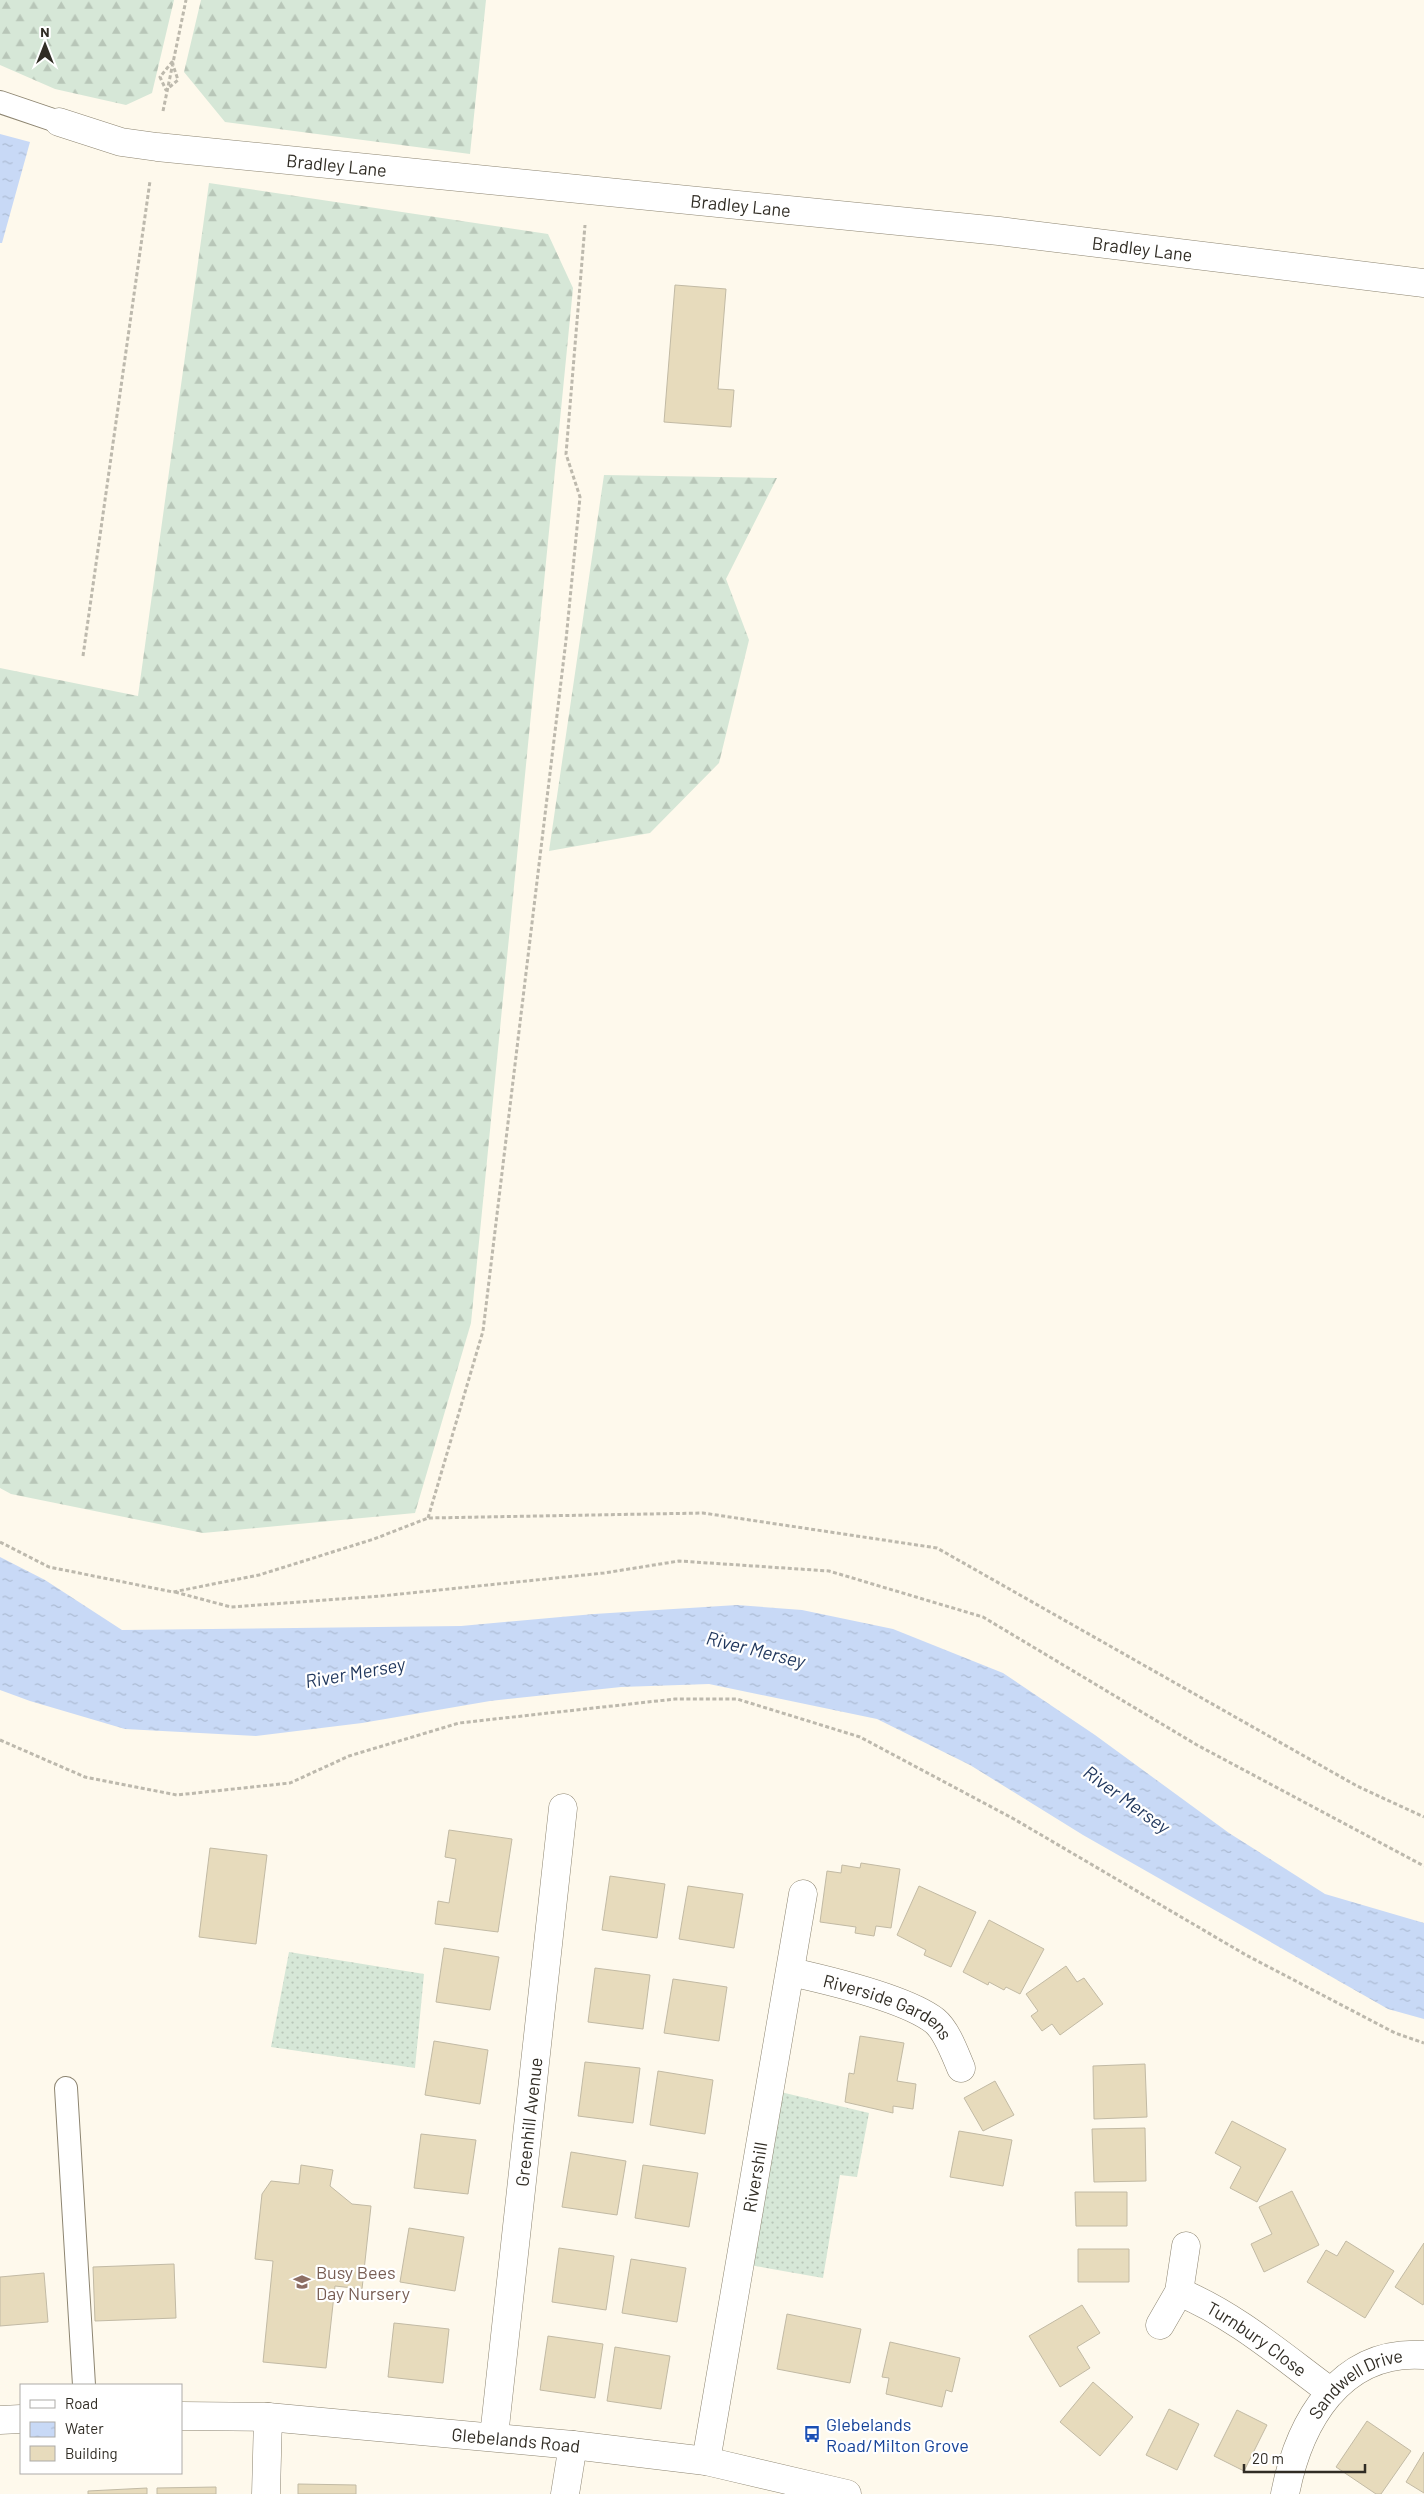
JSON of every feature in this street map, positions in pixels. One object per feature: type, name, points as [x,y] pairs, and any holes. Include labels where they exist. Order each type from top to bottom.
[{"type":"street","name":"Bradley Lane","points":[[59,122],[121,142],[157,147],[999,231],[1424,282]]},
{"type":"street","name":"Greenhill Avenue","points":[[494,2436],[563,1808]]},
{"type":"street","name":"Rivershill","points":[[706,2461],[803,1894]]},
{"type":"street","name":"Riverside Gardens","points":[[791,1972],[851,1988],[916,2010],[937,2022],[961,2068]]},
{"type":"street","points":[[1160,2325],[1178,2292],[1186,2246]]},
{"type":"street","name":"Turnbury Close","points":[[1178,2292],[1200,2301],[1246,2329],[1331,2392]]},
{"type":"street","name":"Sandwell Drive","points":[[1285,2494],[1300,2442],[1310,2420],[1331,2392],[1349,2376],[1367,2365],[1386,2358],[1424,2355]]},
{"type":"street","name":"Glebelands Road","points":[[182,2416],[268,2417],[494,2436],[573,2445],[706,2461],[846,2494]]},
{"type":"street","points":[[266,2494],[268,2417]]},
{"type":"street","points":[[0,2420],[20,2419]]},
{"type":"street","points":[[565,2494],[573,2445]]},
{"type":"lane","points":[[0,102],[59,122]]},
{"type":"lane","points":[[66,2088],[84,2384]]},
{"type":"path","points":[[83,656],[150,178],[166,90],[186,0]]},
{"type":"path","points":[[166,90],[178,80],[172,62]]},
{"type":"path","points":[[166,90],[160,77],[172,62]]},
{"type":"path","points":[[428,1518],[482,1331],[548,788],[580,497],[566,454],[588,190]]},
{"type":"path","points":[[173,1592],[259,1575],[374,1539],[428,1518],[703,1513],[937,1548],[1357,1786],[1424,1818]]},
{"type":"path","points":[[0,1542],[49,1567],[173,1592],[231,1607],[382,1596],[604,1573],[679,1561],[829,1571],[983,1617],[1197,1745],[1424,1866]]},
{"type":"path","points":[[0,1740],[85,1777],[177,1795],[290,1783],[350,1756],[459,1723],[675,1699],[737,1699],[860,1737],[1014,1819],[1246,1955],[1395,2033],[1424,2043]]},
{"type":"green space","points":[[0,0],[174,0],[152,93],[126,105],[55,89],[0,65]]},
{"type":"green space","points":[[201,0],[486,0],[470,154],[225,122],[184,72]]},
{"type":"green space","points":[[209,183],[548,234],[573,288],[471,1323],[415,1513],[203,1533],[11,1494],[0,1488],[0,668],[138,696]]},
{"type":"green space","points":[[604,475],[777,478],[726,579],[749,640],[719,763],[650,833],[549,851]]},
{"type":"green space","points":[[289,1952],[424,1974],[415,2068],[271,2047]]},
{"type":"green space","points":[[768,2089],[869,2113],[857,2177],[840,2175],[823,2278],[744,2264]]},
{"type":"water","points":[[0,134],[30,142],[2,243],[0,243]]},
{"type":"water","name":"River Mersey","points":[[0,1557],[45,1580],[122,1630],[461,1626],[594,1614],[737,1605],[802,1610],[893,1629],[1003,1673],[1095,1735],[1229,1833],[1325,1894],[1424,1923],[1424,2019],[1388,2009],[1083,1835],[970,1765],[877,1719],[709,1684],[621,1687],[490,1701],[362,1723],[256,1736],[125,1729],[30,1701],[0,1690]]},
{"type":"building","points":[[675,285],[726,289],[718,389],[734,390],[731,427],[664,422]]},
{"type":"building","points":[[449,1830],[512,1839],[498,1932],[435,1924],[438,1901],[449,1903],[456,1859],[445,1857]]},
{"type":"building","points":[[210,1848],[267,1855],[256,1944],[199,1937]]},
{"type":"building","points":[[861,1863],[900,1869],[891,1928],[876,1926],[874,1936],[855,1933],[856,1927],[820,1922],[827,1871],[841,1873],[842,1865],[860,1868]]},
{"type":"building","points":[[610,1876],[665,1884],[657,1938],[602,1930]]},
{"type":"building","points":[[688,1886],[743,1894],[734,1948],[679,1939]]},
{"type":"building","points":[[919,1886],[976,1912],[951,1967],[924,1955],[926,1950],[897,1935]]},
{"type":"building","points":[[989,1920],[1044,1949],[1020,1994],[1006,1987],[1004,1990],[989,1982],[988,1985],[963,1972]]},
{"type":"building","points":[[444,1948],[499,1957],[490,2010],[436,2002]]},
{"type":"building","points":[[1066,1966],[1077,1982],[1084,1978],[1103,2004],[1060,2035],[1052,2024],[1042,2031],[1031,2016],[1038,2011],[1026,1994]]},
{"type":"building","points":[[595,1968],[650,1975],[643,2029],[588,2022]]},
{"type":"building","points":[[673,1979],[727,1987],[719,2041],[664,2033]]},
{"type":"building","points":[[860,2036],[904,2043],[897,2081],[916,2084],[913,2109],[893,2106],[893,2113],[845,2102],[849,2073],[854,2074]]},
{"type":"building","points":[[434,2041],[488,2050],[480,2104],[425,2095]]},
{"type":"building","points":[[585,2062],[640,2068],[633,2123],[578,2116]]},
{"type":"building","points":[[1145,2064],[1147,2117],[1094,2119],[1093,2066]]},
{"type":"building","points":[[658,2071],[713,2080],[705,2134],[650,2125]]},
{"type":"building","points":[[995,2081],[1014,2115],[983,2131],[964,2098]]},
{"type":"building","points":[[1232,2121],[1286,2149],[1257,2202],[1230,2188],[1241,2167],[1215,2153]]},
{"type":"building","points":[[1145,2128],[1146,2181],[1094,2182],[1092,2129]]},
{"type":"building","points":[[959,2131],[1012,2140],[1003,2186],[950,2177]]},
{"type":"building","points":[[421,2134],[476,2140],[468,2194],[414,2188]]},
{"type":"building","points":[[571,2152],[626,2161],[617,2215],[562,2207]]},
{"type":"building","points":[[301,2165],[333,2170],[330,2186],[352,2204],[371,2206],[362,2289],[335,2286],[326,2368],[263,2362],[273,2261],[255,2259],[262,2194],[271,2181],[299,2184]]},
{"type":"building","points":[[643,2165],[698,2173],[689,2227],[635,2218]]},
{"type":"building","points":[[1292,2191],[1319,2245],[1264,2272],[1251,2244],[1272,2234],[1259,2207]]},
{"type":"building","points":[[1075,2192],[1127,2192],[1127,2226],[1076,2226]]},
{"type":"building","points":[[409,2228],[464,2237],[455,2291],[400,2282]]},
{"type":"building","points":[[1346,2241],[1394,2271],[1365,2318],[1307,2282],[1326,2250],[1337,2256]]},
{"type":"building","points":[[1424,2243],[1424,2303],[1423,2305],[1395,2287]]},
{"type":"building","points":[[559,2248],[614,2256],[606,2310],[552,2302]]},
{"type":"building","points":[[1078,2249],[1129,2249],[1129,2282],[1078,2282]]},
{"type":"building","points":[[631,2259],[686,2268],[677,2322],[622,2313]]},
{"type":"building","points":[[174,2264],[176,2318],[95,2321],[93,2267]]},
{"type":"building","points":[[44,2273],[48,2322],[0,2326],[0,2277]]},
{"type":"building","points":[[1082,2305],[1100,2333],[1077,2347],[1090,2368],[1060,2387],[1029,2336]]},
{"type":"building","points":[[787,2314],[861,2329],[850,2383],[777,2369]]},
{"type":"building","points":[[394,2323],[449,2329],[443,2383],[388,2377]]},
{"type":"building","points":[[548,2336],[603,2344],[595,2398],[540,2390]]},
{"type":"building","points":[[890,2342],[960,2358],[952,2392],[946,2390],[942,2407],[886,2394],[889,2378],[882,2377]]},
{"type":"building","points":[[615,2347],[670,2356],[661,2409],[607,2401]]},
{"type":"building","points":[[1093,2382],[1133,2417],[1100,2456],[1060,2422]]},
{"type":"building","points":[[1169,2409],[1199,2424],[1177,2470],[1146,2455]]},
{"type":"building","points":[[1237,2410],[1267,2425],[1244,2471],[1214,2456]]},
{"type":"building","points":[[1367,2421],[1411,2451],[1381,2494],[1376,2494],[1336,2467]]},
{"type":"building","points":[[1424,2452],[1424,2493],[1406,2482]]},
{"type":"building","points":[[298,2484],[356,2485],[356,2494],[298,2494]]},
{"type":"building","points":[[216,2487],[216,2494],[157,2494],[157,2488]]},
{"type":"building","points":[[147,2488],[147,2494],[88,2494],[88,2491]]},
{"type":"place","name":"Busy Bees Day Nursery","points":[[302,2282]]},
{"type":"place","name":"Glebelands Road/Milton Grove","points":[[812,2434]]}]
